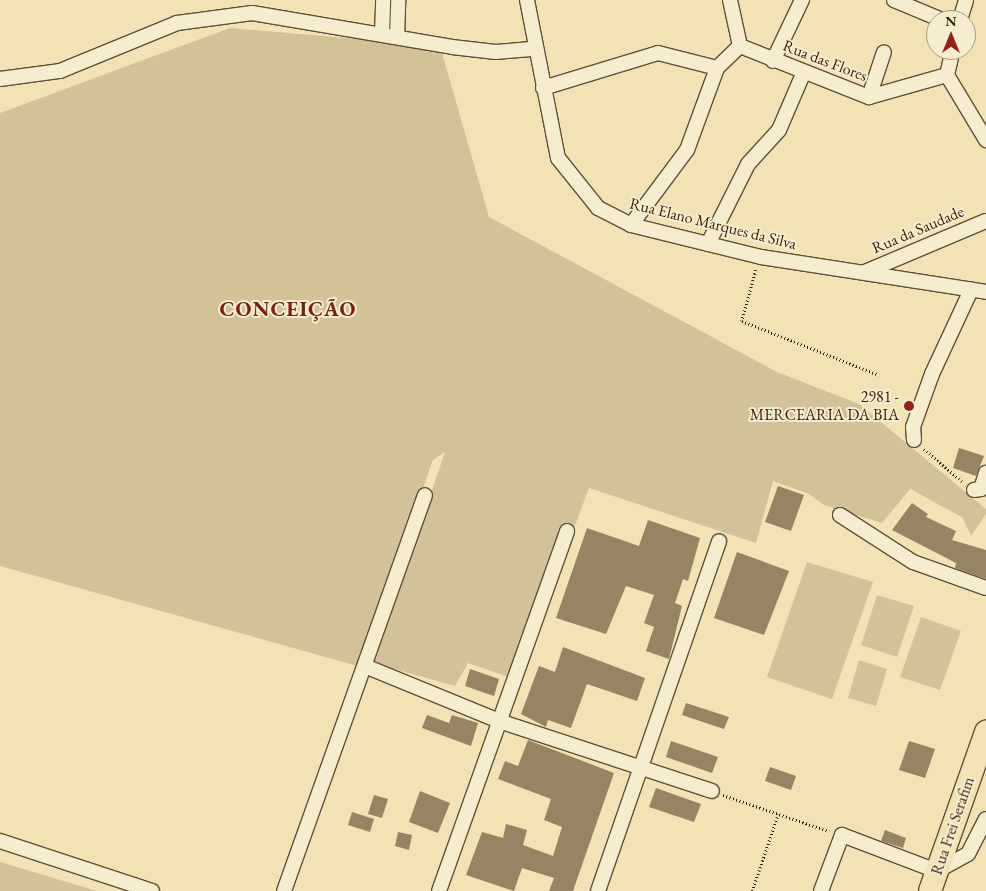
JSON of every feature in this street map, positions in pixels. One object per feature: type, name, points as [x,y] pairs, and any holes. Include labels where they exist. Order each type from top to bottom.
[{"type":"main road","name":"Rua Frei Serafim","points":[[934,881],[986,732]]},
{"type":"street","points":[[382,34],[383,0]]},
{"type":"street","points":[[397,37],[398,0]]},
{"type":"street","name":"Rua Elano Marques da Silva","points":[[527,0],[534,49],[558,158],[592,202],[631,225],[761,257],[986,292]]},
{"type":"street","points":[[631,225],[687,150],[717,68],[740,46],[730,0]]},
{"type":"street","points":[[773,61],[802,0]]},
{"type":"street","points":[[894,0],[926,13]]},
{"type":"street","points":[[0,79],[60,71],[177,23],[221,15],[252,13],[496,52],[534,49]]},
{"type":"street","name":"Rua das Flores","points":[[740,46],[803,74],[869,97],[947,75]]},
{"type":"street","points":[[869,97],[884,52]]},
{"type":"street","points":[[543,88],[658,53],[717,68]]},
{"type":"street","points":[[951,60],[947,75],[986,140]]},
{"type":"street","points":[[708,244],[748,164],[779,130],[803,74]]},
{"type":"street","name":"Rua da Saudade","points":[[864,272],[986,221]]},
{"type":"street","points":[[914,440],[913,427],[932,374],[971,290]]},
{"type":"street","points":[[974,490],[981,490],[986,473]]},
{"type":"street","points":[[284,891],[367,667],[425,495]]},
{"type":"street","points":[[840,515],[913,562],[986,588]]},
{"type":"street","points":[[439,891],[567,531]]},
{"type":"street","points":[[598,891],[643,766],[719,542]]},
{"type":"street","points":[[367,667],[499,721],[643,766],[712,791]]},
{"type":"street","points":[[821,891],[842,835],[934,881],[968,854],[986,819]]},
{"type":"street","points":[[0,841],[152,891]]},
{"type":"path","points":[[761,257],[742,321],[879,375]]},
{"type":"path","points":[[914,440],[974,490]]},
{"type":"path","points":[[712,791],[842,835]]},
{"type":"path","points":[[752,891],[778,814]]},
{"type":"shaded area","points":[[230,28],[440,46],[489,217],[777,372],[859,404],[986,509],[986,514],[971,536],[962,517],[910,489],[882,523],[824,505],[809,494],[773,481],[756,543],[589,488],[517,680],[468,663],[455,686],[373,663],[445,452],[433,460],[361,667],[0,566],[0,113]]},
{"type":"shaded area","points":[[807,562],[873,582],[832,699],[767,677]]},
{"type":"shaded area","points":[[877,595],[914,606],[897,657],[861,645]]},
{"type":"shaded area","points":[[921,617],[961,631],[940,690],[900,677]]},
{"type":"shaded area","points":[[859,660],[887,669],[876,706],[848,698]]},
{"type":"shaded area","points":[[0,862],[97,891],[0,891]]},
{"type":"building","points":[[959,448],[984,456],[976,476],[953,468]]},
{"type":"building","points":[[778,486],[804,495],[791,531],[765,522]]},
{"type":"building","points":[[912,503],[928,514],[926,517],[956,531],[952,540],[986,550],[986,579],[955,568],[956,563],[892,530]]},
{"type":"building","points":[[648,520],[700,538],[688,581],[683,579],[675,603],[682,606],[669,659],[646,651],[654,627],[644,623],[654,595],[626,586],[606,634],[556,618],[587,528],[639,546]]},
{"type":"building","points":[[737,552],[789,571],[764,635],[714,618]]},
{"type":"building","points":[[563,647],[645,678],[637,701],[587,684],[571,728],[548,720],[546,727],[521,714],[539,666],[555,672]]},
{"type":"building","points":[[470,669],[499,679],[494,696],[465,686]]},
{"type":"building","points":[[686,703],[729,717],[724,729],[682,715]]},
{"type":"building","points":[[427,715],[449,723],[452,715],[478,723],[471,746],[422,728]]},
{"type":"building","points":[[528,740],[614,773],[573,891],[549,891],[554,878],[522,868],[514,891],[466,875],[482,832],[503,838],[506,824],[527,830],[523,845],[553,856],[562,827],[544,820],[551,799],[498,779],[505,761],[518,766]]},
{"type":"building","points":[[671,741],[718,757],[712,773],[666,757]]},
{"type":"building","points":[[909,741],[935,749],[925,778],[899,770]]},
{"type":"building","points":[[770,767],[796,776],[791,790],[765,781]]},
{"type":"building","points":[[656,788],[701,804],[694,822],[649,807]]},
{"type":"building","points":[[420,791],[450,803],[438,833],[409,822]]},
{"type":"building","points":[[374,795],[388,799],[382,818],[368,814]]},
{"type":"building","points":[[352,812],[374,819],[370,832],[348,825]]},
{"type":"building","points":[[885,830],[906,838],[903,848],[881,841]]},
{"type":"building","points":[[398,832],[412,835],[409,850],[395,846]]},
{"type":"place","name":"2981 - MERCEARIA DA BIA","points":[[909,406]]},
{"type":"district","name":"CONCEIÇÃO","points":[[288,309]]}]
